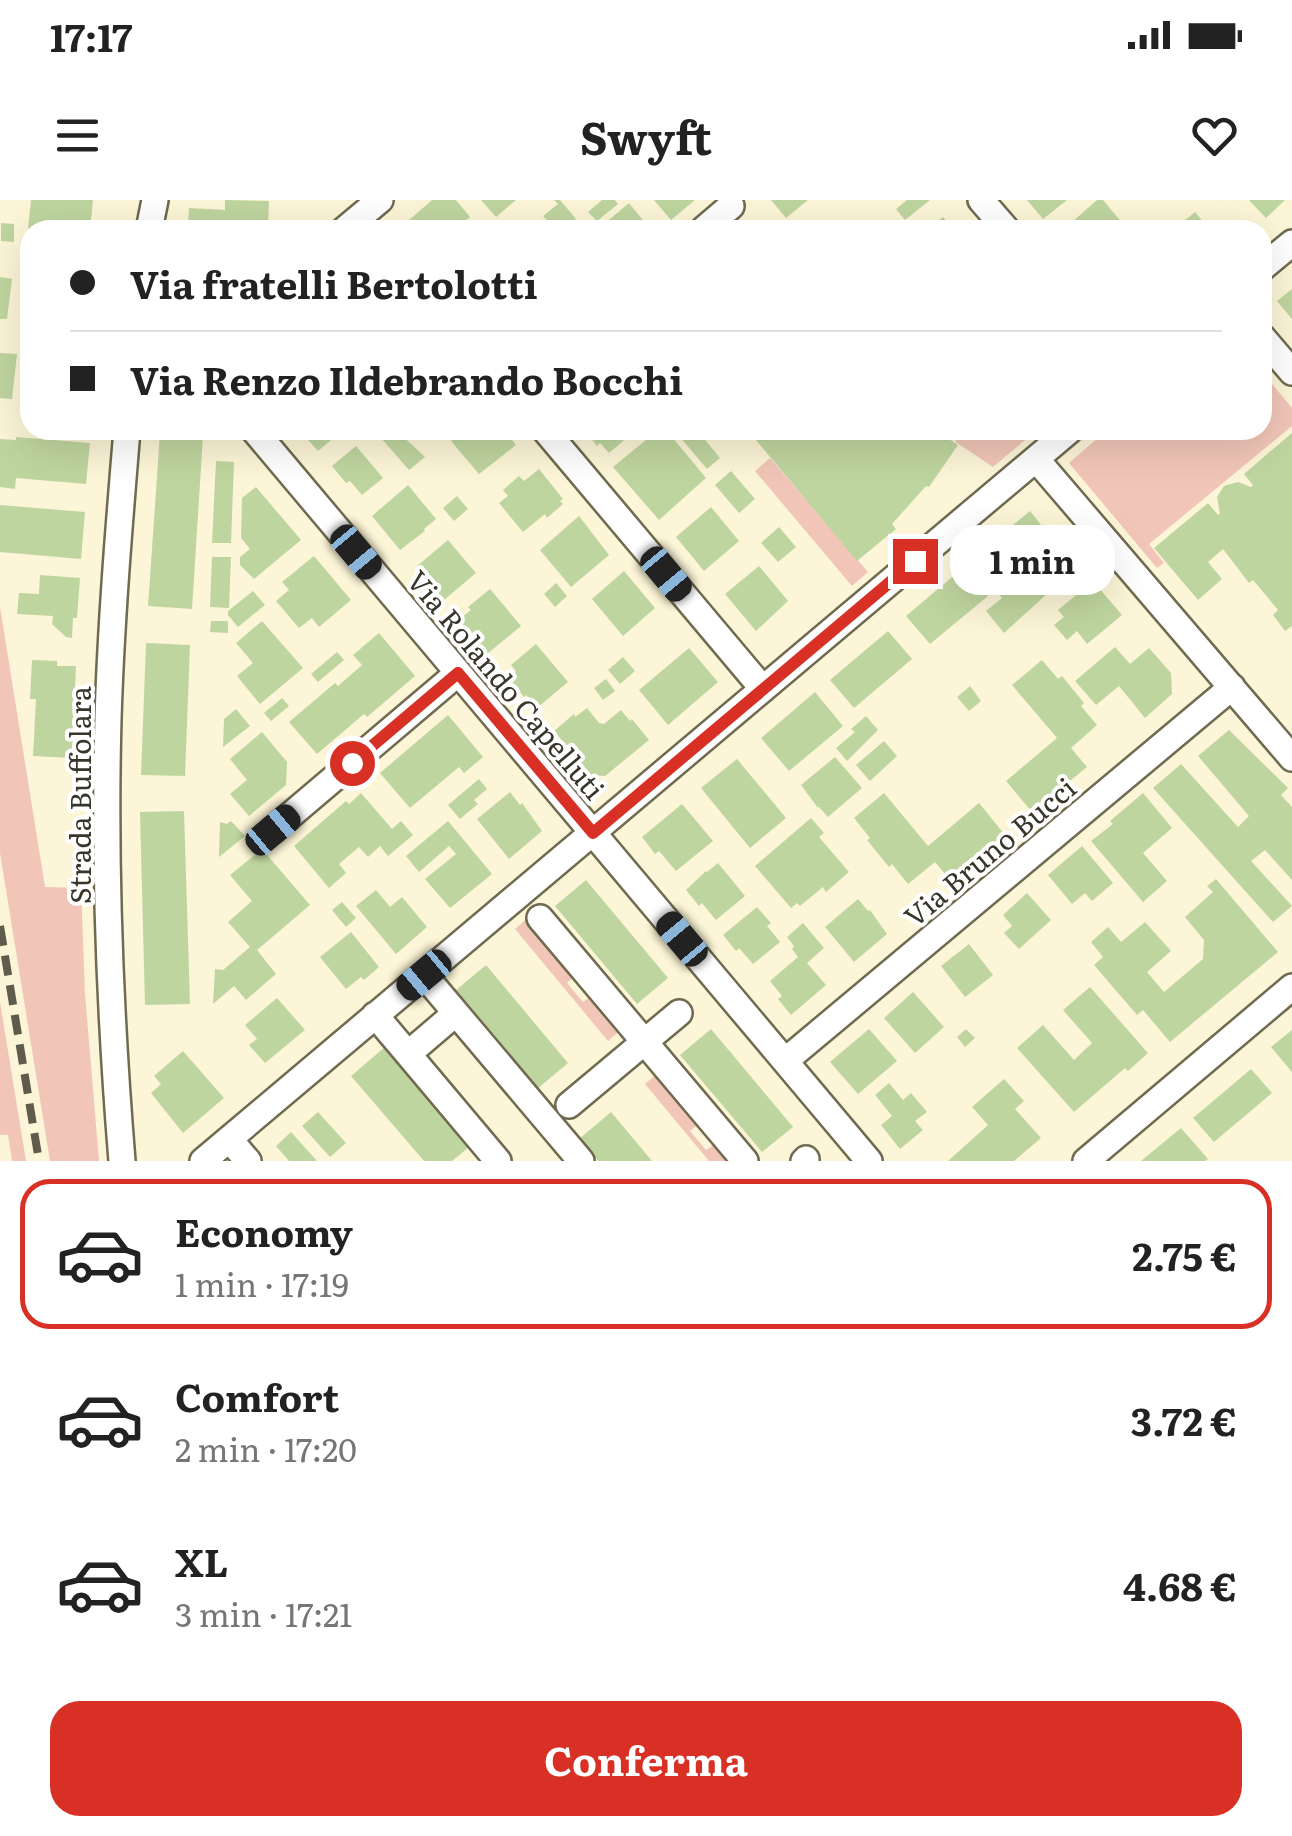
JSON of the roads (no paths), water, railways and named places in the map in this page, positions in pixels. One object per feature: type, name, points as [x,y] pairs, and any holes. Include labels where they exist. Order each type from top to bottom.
[{"type":"street","points":[[981,200],[998,220]]},
{"type":"street","points":[[714,220],[731,206]]},
{"type":"street","points":[[1272,260],[1292,243]]},
{"type":"street","points":[[1272,349],[1292,372]]},
{"type":"street","name":"Strada Buffolara","points":[[122,1161],[109,923],[107,794],[111,652],[126,440]]},
{"type":"street","name":"Via Rolando Capelluti","points":[[262,440],[869,1161]]},
{"type":"street","points":[[553,440],[764,688]]},
{"type":"street","points":[[203,1161],[1058,440]]},
{"type":"street","points":[[1036,459],[1292,758]]},
{"type":"street","points":[[273,830],[458,673]]},
{"type":"street","name":"Via Bruno Bucci","points":[[785,1061],[1232,687]]},
{"type":"street","points":[[540,918],[745,1161]]},
{"type":"street","points":[[424,975],[580,1161]]},
{"type":"street","points":[[1086,1161],[1292,987]]},
{"type":"street","points":[[569,1105],[678,1013]]},
{"type":"street","points":[[408,1054],[456,1014]]},
{"type":"street","points":[[376,1016],[498,1161]]},
{"type":"street","points":[[229,1138],[248,1161]]},
{"type":"railway","points":[[0,926],[39,1161]]}]
